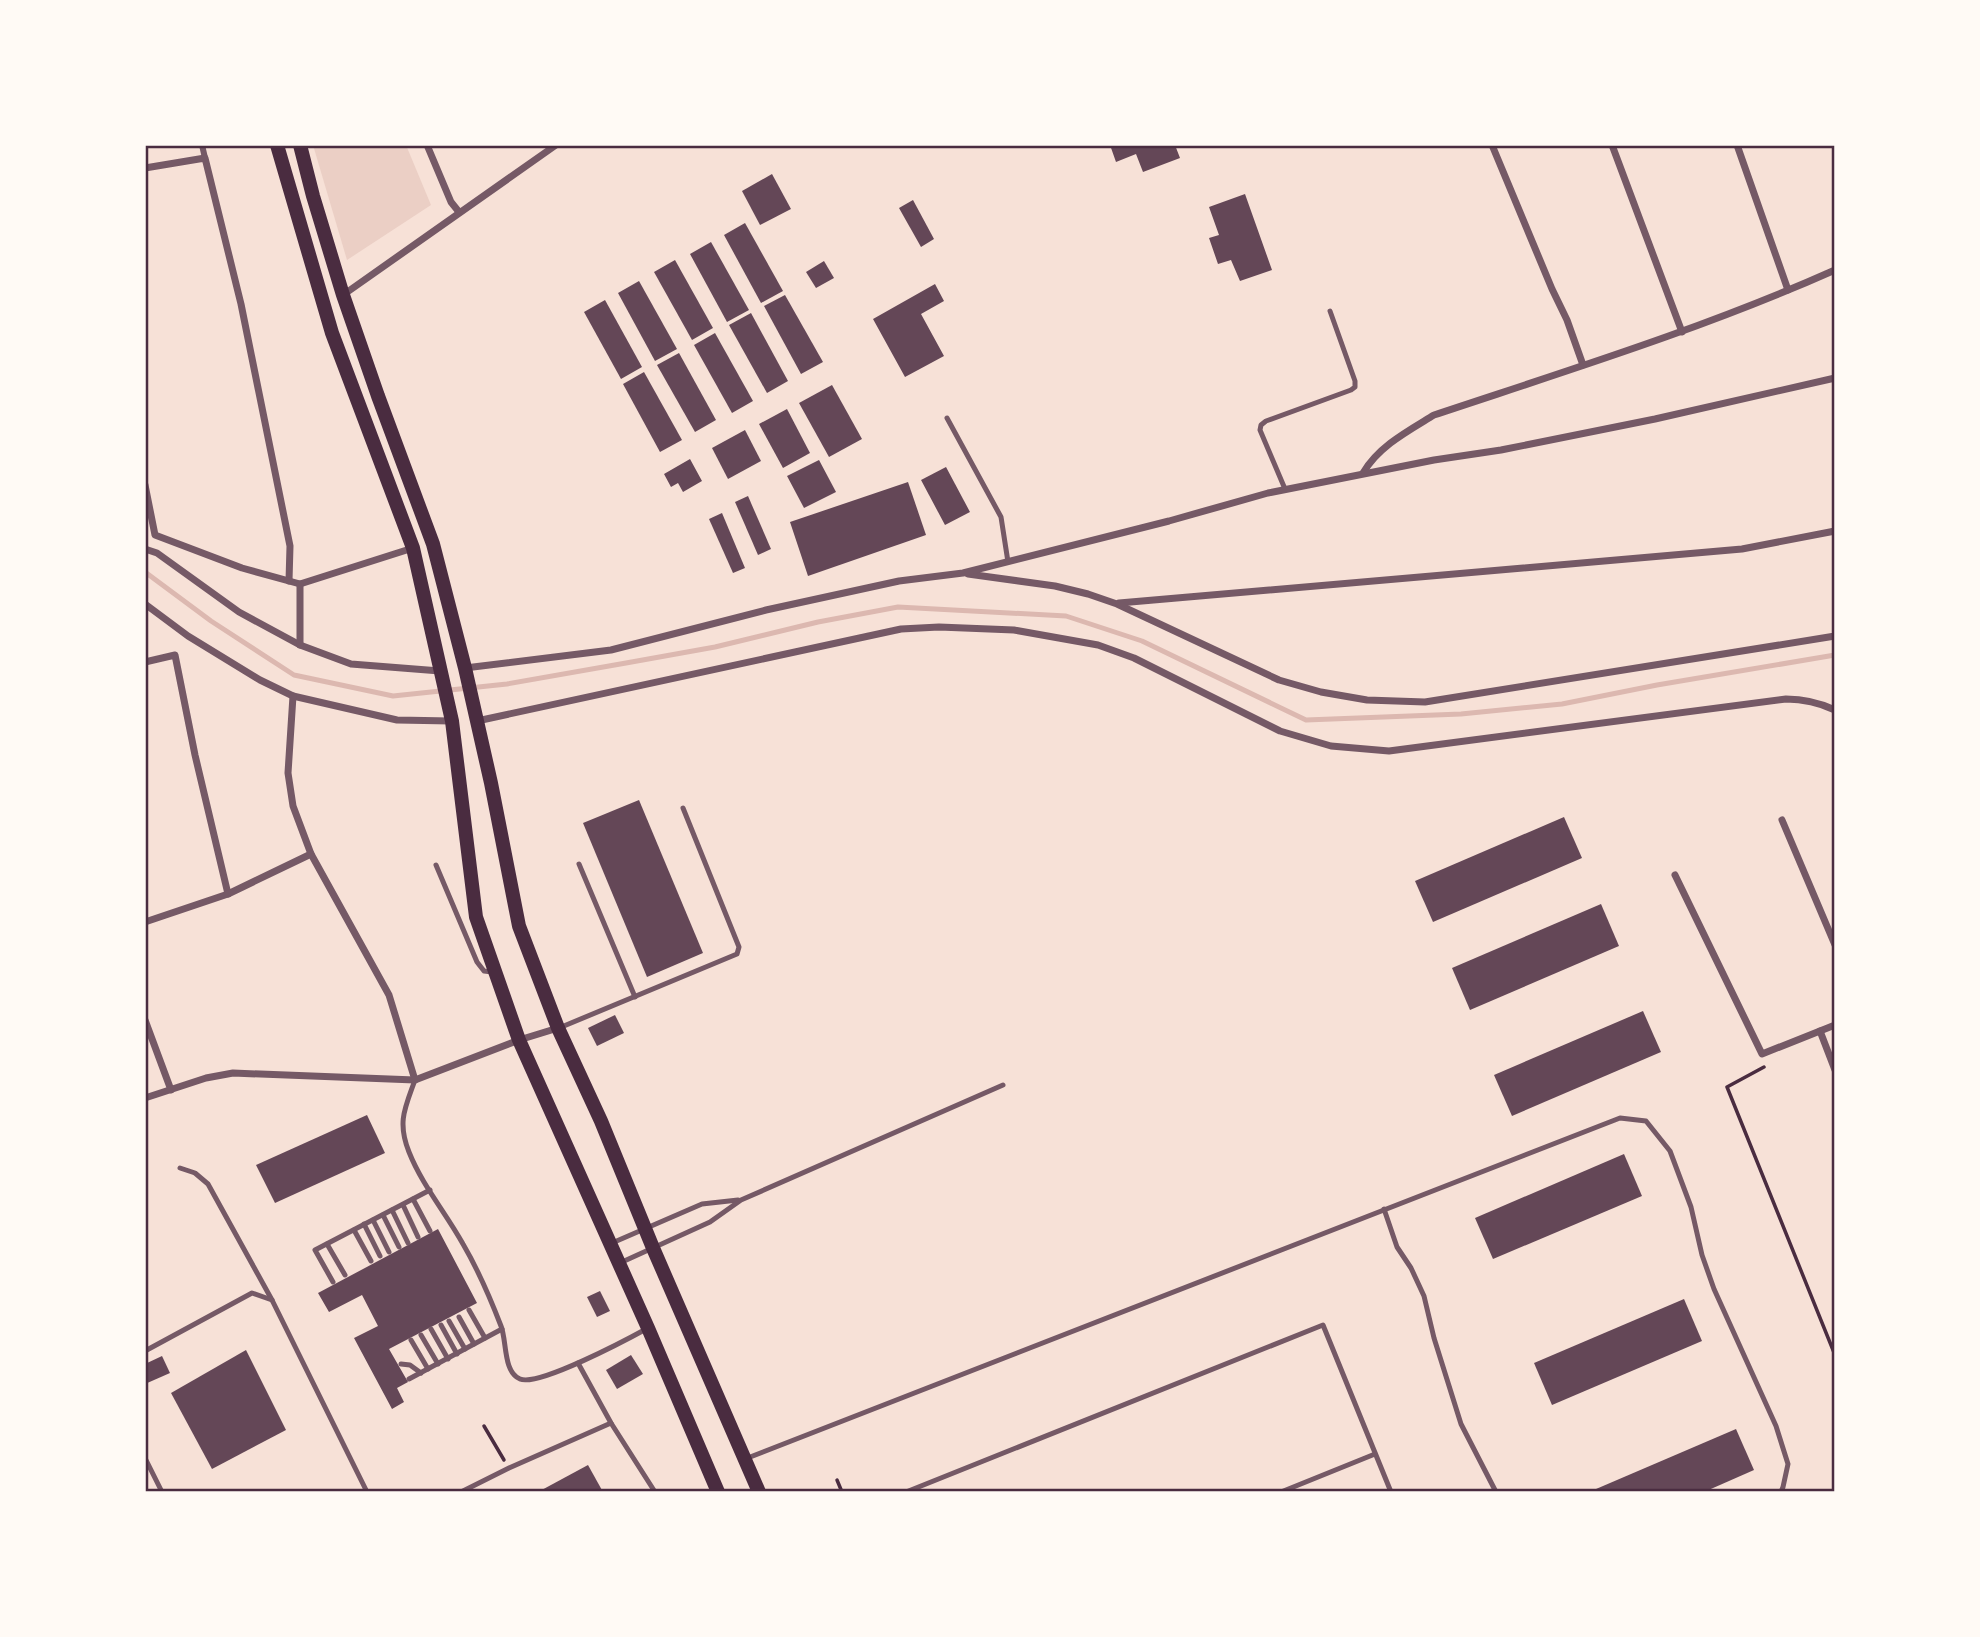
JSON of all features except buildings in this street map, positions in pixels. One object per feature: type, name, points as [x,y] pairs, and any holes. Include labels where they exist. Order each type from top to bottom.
[{"type":"main road","points":[[276,145],[332,333],[413,548],[451,718],[476,917],[519,1040],[718,1492]]},
{"type":"main road","points":[[300,145],[344,295],[433,544],[466,670],[519,926],[558,1028],[601,1121],[644,1228],[759,1492]]},
{"type":"street","points":[[202,145],[241,304],[284,519],[289,546],[289,581]]},
{"type":"street","points":[[427,145],[451,202],[458,212]]},
{"type":"street","points":[[1492,145],[1567,320],[1583,365]]},
{"type":"street","points":[[1612,145],[1682,332]]},
{"type":"street","points":[[1737,145],[1788,290]]},
{"type":"street","points":[[344,295],[554,146]]},
{"type":"street","points":[[145,168],[205,158]]},
{"type":"street","points":[[1363,473],[1370,461],[1397,438],[1434,415],[1682,332],[1835,270]]},
{"type":"street","points":[[466,670],[611,650],[766,610],[899,582],[963,573],[1285,489],[1655,419],[1835,378]]},
{"type":"street","points":[[145,485],[155,534]]},
{"type":"street","points":[[1118,604],[1742,549],[1835,531]]},
{"type":"street","points":[[145,538],[155,534],[242,568],[300,584],[413,548]]},
{"type":"street","points":[[145,549],[157,554],[239,612],[300,645],[351,664],[442,673]]},
{"type":"street","points":[[963,573],[1055,586],[1088,594],[1118,604],[1279,680],[1321,692],[1367,700],[1425,702],[1835,636]]},
{"type":"street","points":[[300,584],[300,645]]},
{"type":"street","points":[[145,604],[188,636],[260,680],[293,696],[397,720],[451,718]]},
{"type":"street","points":[[476,717],[901,629],[939,627],[1014,630],[1098,645],[1134,659],[1280,731],[1331,746],[1364,750],[1389,751],[1786,699],[1811,701],[1835,710]]},
{"type":"street","points":[[145,662],[174,655],[228,894]]},
{"type":"street","points":[[293,696],[288,773],[293,806],[311,854],[389,995],[415,1080]]},
{"type":"street","points":[[1782,820],[1835,945]]},
{"type":"street","points":[[145,922],[228,894],[311,854]]},
{"type":"street","points":[[1675,875],[1762,1054],[1835,1026]]},
{"type":"street","points":[[145,1020],[171,1090]]},
{"type":"street","points":[[145,1098],[206,1078],[233,1073],[415,1080],[558,1028]]},
{"type":"street","points":[[1820,1031],[1835,1070]]},
{"type":"lane","points":[[1285,489],[1260,430],[1261,425],[1355,387],[1330,311]]},
{"type":"lane","points":[[947,418],[1002,517],[1008,562]]},
{"type":"lane","points":[[558,1028],[737,954],[739,950],[683,808]]},
{"type":"lane","points":[[579,864],[635,997]]},
{"type":"lane","points":[[436,865],[477,962],[484,971],[495,971]]},
{"type":"lane","points":[[415,1080],[402,1118],[409,1152],[464,1245],[502,1329],[511,1371],[519,1379],[529,1381],[578,1363],[648,1328]]},
{"type":"lane","points":[[619,1264],[710,1222],[741,1200],[1003,1085]]},
{"type":"lane","points":[[745,1459],[1620,1118],[1646,1121],[1670,1151],[1691,1207],[1702,1255],[1714,1289],[1776,1426],[1788,1464],[1781,1492]]},
{"type":"lane","points":[[180,1168],[195,1173],[208,1184],[272,1300],[367,1492]]},
{"type":"lane","points":[[333,1282],[315,1250],[430,1190]]},
{"type":"lane","points":[[413,1199],[430,1231]]},
{"type":"lane","points":[[610,1243],[702,1204],[741,1200]]},
{"type":"lane","points":[[403,1205],[418,1237]]},
{"type":"lane","points":[[1384,1209],[1397,1247],[1411,1268],[1424,1297],[1461,1424],[1496,1492]]},
{"type":"lane","points":[[392,1210],[408,1243]]},
{"type":"lane","points":[[383,1215],[399,1248]]},
{"type":"lane","points":[[373,1220],[389,1252]]},
{"type":"lane","points":[[364,1224],[380,1256]]},
{"type":"lane","points":[[354,1230],[371,1261]]},
{"type":"lane","points":[[327,1244],[345,1275]]},
{"type":"lane","points":[[145,1351],[252,1293],[272,1300]]},
{"type":"lane","points":[[469,1310],[485,1338]]},
{"type":"lane","points":[[459,1317],[474,1344]]},
{"type":"lane","points":[[449,1321],[465,1349]]},
{"type":"lane","points":[[441,1325],[457,1354]]},
{"type":"lane","points":[[906,1492],[1323,1325],[1391,1492]]},
{"type":"lane","points":[[431,1329],[448,1359]]},
{"type":"lane","points":[[409,1379],[502,1329]]},
{"type":"lane","points":[[421,1335],[438,1364]]},
{"type":"lane","points":[[411,1340],[428,1369]]},
{"type":"lane","points":[[578,1363],[611,1423],[655,1492]]},
{"type":"lane","points":[[401,1364],[410,1365],[421,1373]]},
{"type":"lane","points":[[461,1492],[611,1423]]},
{"type":"lane","points":[[1281,1492],[1375,1454]]},
{"type":"lane","points":[[145,1458],[162,1492]]},
{"type":"path","points":[[1762,1054],[1767,1065],[1727,1087],[1835,1355]]},
{"type":"path","points":[[484,1426],[509,1468]]},
{"type":"path","points":[[838,1480],[842,1492]]},
{"type":"shaded area","points":[[313,145],[406,145],[431,205],[347,260]]},
{"type":"waterway","points":[[145,572],[211,621],[294,675],[393,696],[507,684],[715,647],[818,622],[898,607],[1066,616],[1142,641],[1306,720],[1461,714],[1562,704],[1835,655]]}]
